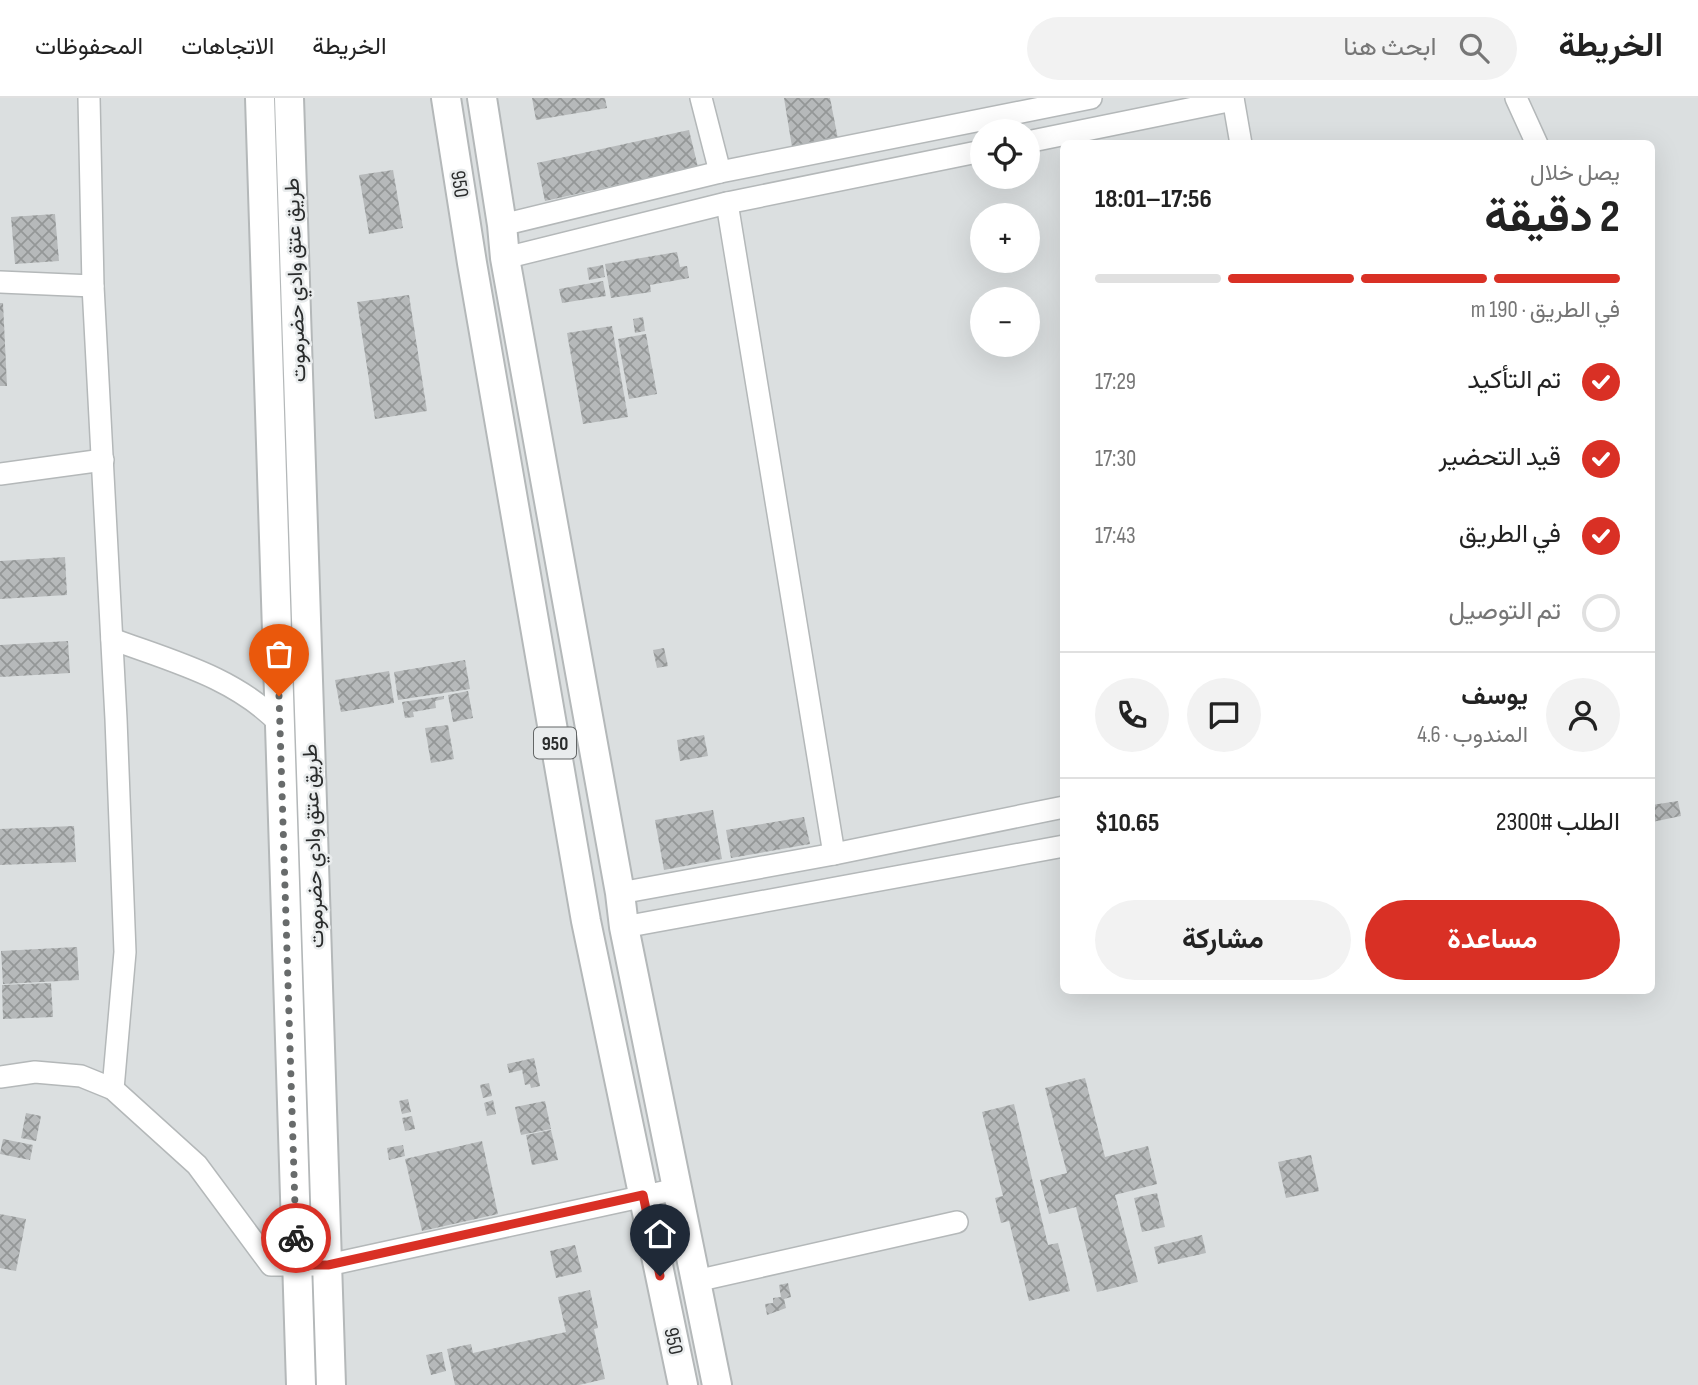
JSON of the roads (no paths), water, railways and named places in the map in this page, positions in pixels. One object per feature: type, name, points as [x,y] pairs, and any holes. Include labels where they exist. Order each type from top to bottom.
[{"type":"main road","name":"طريق عتق وادي حضرموت","points":[[260,98],[301,1385]]},
{"type":"main road","name":"طريق عتق وادي حضرموت","points":[[289,98],[331,1385]]},
{"type":"main road","name":"950","points":[[446,98],[474,277],[586,921],[683,1385]]},
{"type":"main road","name":"950","points":[[482,98],[505,258],[624,927],[717,1385]]},
{"type":"street","points":[[89,98],[93,286],[125,952],[113,1089]]},
{"type":"street","points":[[701,98],[720,172]]},
{"type":"street","points":[[502,225],[720,172],[1065,101],[1091,98]]},
{"type":"street","points":[[1516,98],[1536,140]]},
{"type":"street","points":[[1040,139],[1233,99],[1240,140]]},
{"type":"street","points":[[505,258],[727,203],[970,153]]},
{"type":"street","points":[[727,203],[834,854]]},
{"type":"street","points":[[0,282],[93,286]]},
{"type":"street","points":[[0,474],[103,460]]},
{"type":"street","points":[[112,639],[226,683],[254,700],[280,724]]},
{"type":"street","points":[[620,893],[834,854],[1060,808]]},
{"type":"street","points":[[624,927],[1060,847]]},
{"type":"street","points":[[0,1077],[35,1072],[81,1076],[113,1089],[197,1165],[271,1265],[328,1265],[677,1189]]},
{"type":"street","points":[[696,1281],[957,1222]]}]
